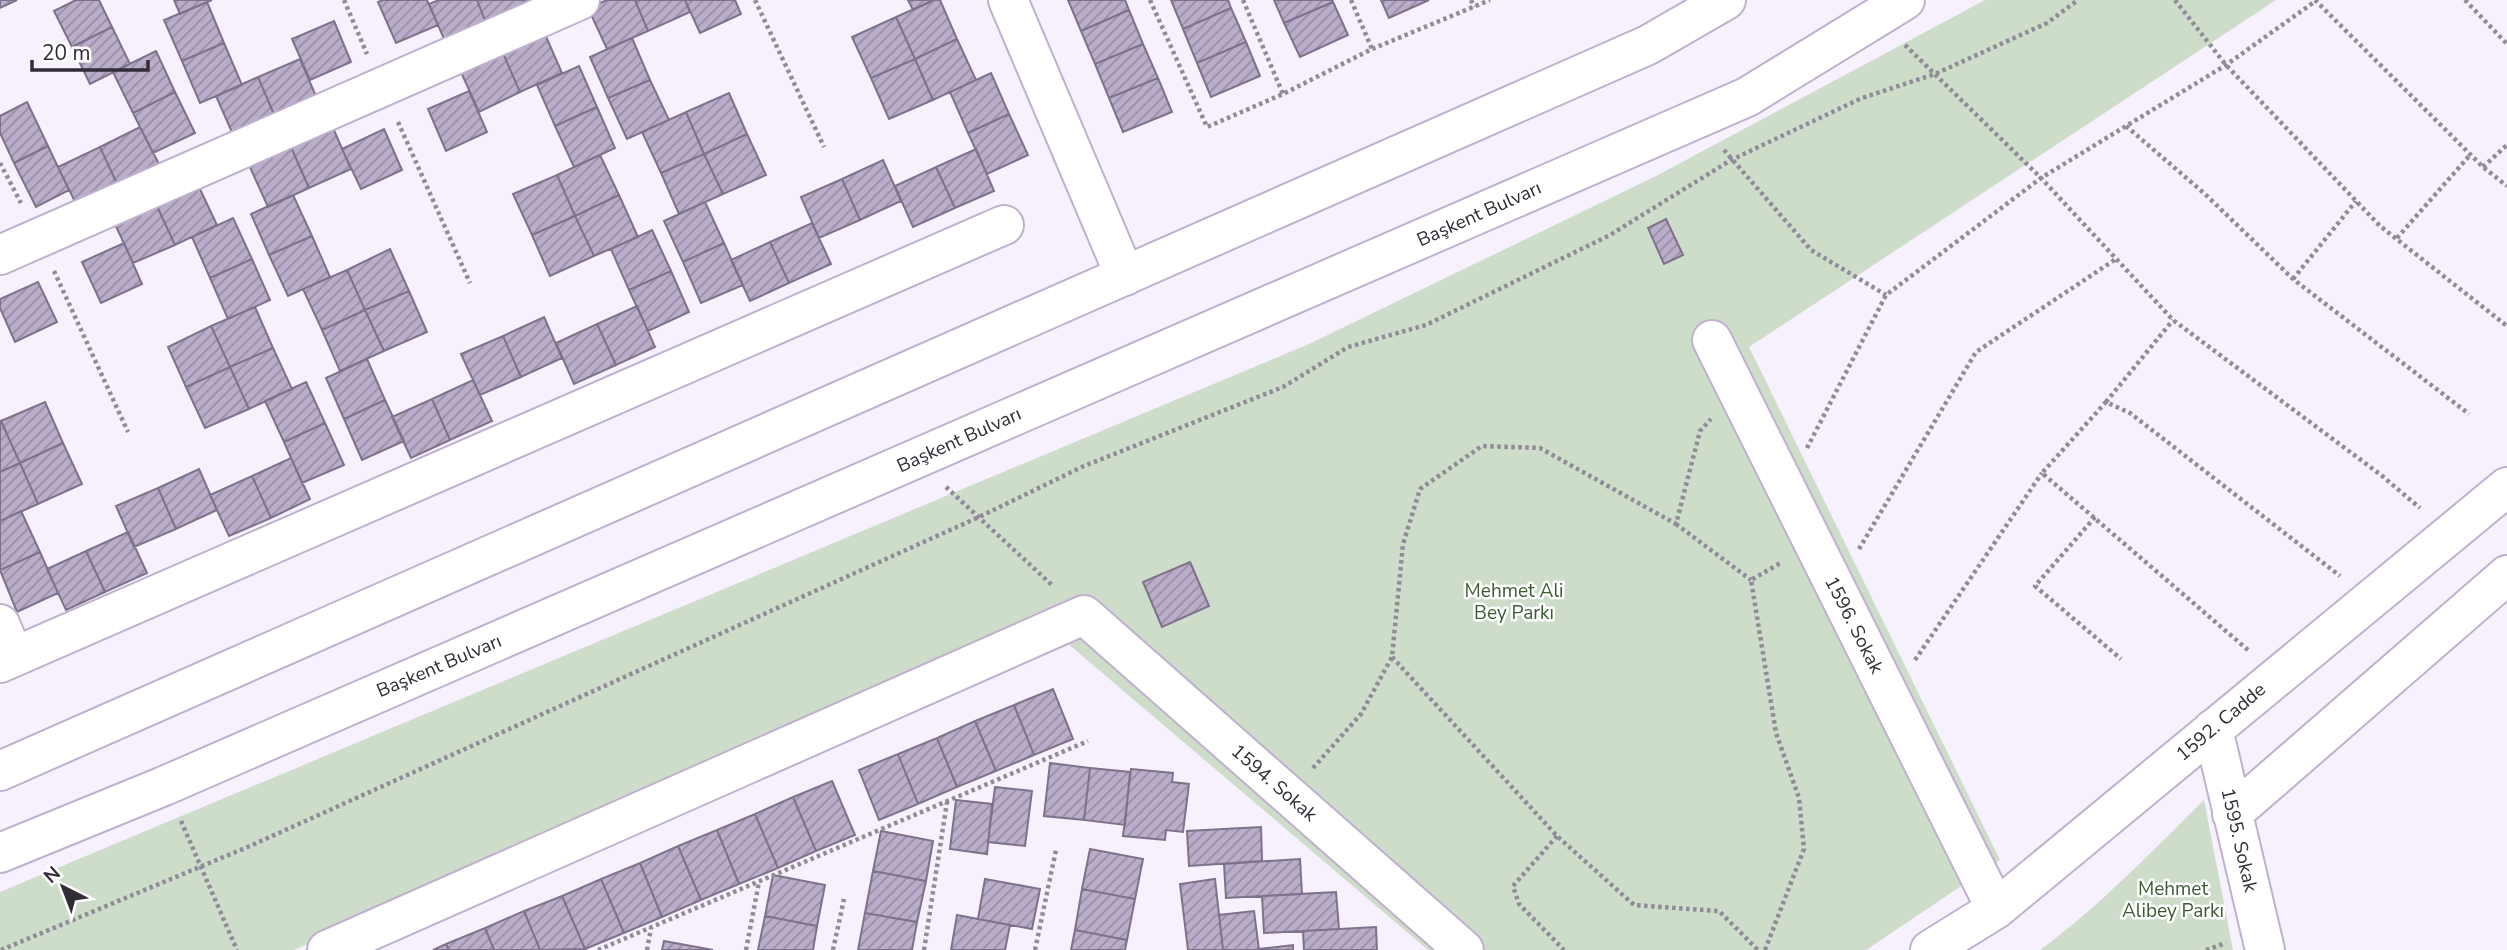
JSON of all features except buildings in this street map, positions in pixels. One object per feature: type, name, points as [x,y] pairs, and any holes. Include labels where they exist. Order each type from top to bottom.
[{"type":"street","points":[[0,255],[580,0]]},
{"type":"street","points":[[1007,0],[1125,276]]},
{"type":"street","points":[[0,771],[1648,45],[1726,0]]},
{"type":"street","name":"Başkent Bulvarı","points":[[0,853],[164,786],[1747,97],[1890,9]]},
{"type":"street","points":[[5,648],[1004,225]]},
{"type":"street","name":"1596. Sokak","points":[[1712,340],[1996,909]]},
{"type":"street","name":"1592. Cadde","points":[[1930,950],[1996,909],[2507,487]]},
{"type":"street","points":[[2232,814],[2507,575]]},
{"type":"street","points":[[327,950],[1084,615]]},
{"type":"street","name":"1594. Sokak","points":[[1084,615],[1464,950]]},
{"type":"street","name":"1595. Sokak","points":[[2213,729],[2264,950]]},
{"type":"path","points":[[344,0],[470,283]]},
{"type":"path","points":[[755,0],[824,147]]},
{"type":"path","points":[[1150,0],[1208,127],[1283,94],[1372,49],[1490,0]]},
{"type":"path","points":[[1243,0],[1283,94]]},
{"type":"path","points":[[1351,0],[1372,49]]},
{"type":"path","points":[[1471,0],[1474,7]]},
{"type":"path","points":[[1,950],[202,867],[979,517],[1084,466],[1283,387],[1348,347],[1426,325],[1610,235],[1731,160],[1862,98],[1935,74],[2047,23],[2078,0]]},
{"type":"path","points":[[2175,0],[2226,65],[2379,226],[2507,326]]},
{"type":"path","points":[[1786,489],[1885,295],[2040,178],[2226,65],[2316,0],[2470,155],[2507,186]]},
{"type":"path","points":[[2465,0],[2507,44]]},
{"type":"path","points":[[1890,9],[1935,74],[2040,178],[2173,320],[2381,475],[2450,534]]},
{"type":"path","points":[[1702,117],[1731,160],[1811,250],[1885,295]]},
{"type":"path","points":[[2126,126],[2205,194],[2293,279],[2469,414]]},
{"type":"path","points":[[2483,167],[2507,145]]},
{"type":"path","points":[[2397,238],[2470,155]]},
{"type":"path","points":[[0,163],[39,238],[128,432]]},
{"type":"path","points":[[2293,279],[2356,201]]},
{"type":"path","points":[[1836,588],[1976,352],[2116,259]]},
{"type":"path","points":[[1890,696],[2042,473],[2106,402],[2173,320]]},
{"type":"path","points":[[1676,524],[1700,431],[1737,390]]},
{"type":"path","points":[[2106,402],[2130,413],[2371,599]]},
{"type":"path","points":[[1288,795],[1361,714],[1392,657],[1403,544],[1420,489],[1482,446],[1540,448],[1676,524],[1751,580],[1776,733],[1798,798],[1804,849],[1765,950]]},
{"type":"path","points":[[915,460],[1084,615]]},
{"type":"path","points":[[2042,473],[2278,676]]},
{"type":"path","points":[[2095,517],[2035,586],[2122,659]]},
{"type":"path","points":[[1751,580],[1814,542]]},
{"type":"path","points":[[1392,657],[1558,836],[1634,905],[1719,911],[1758,950]]},
{"type":"path","points":[[598,950],[1088,741]]},
{"type":"path","points":[[164,786],[237,950]]},
{"type":"path","points":[[924,950],[947,801]]},
{"type":"path","points":[[1558,836],[1513,886],[1519,904],[1564,950]]},
{"type":"path","points":[[1035,950],[1056,850]]},
{"type":"path","points":[[746,950],[760,881]]},
{"type":"path","points":[[833,950],[844,899]]},
{"type":"path","points":[[647,950],[651,927]]},
{"type":"green space","name":"Mehmet Ali Bey Parkı","points":[[1985,0],[2276,0],[1749,347],[2000,860],[1866,950],[1428,950],[1040,620],[294,950],[0,950],[0,892],[1309,344],[1656,176]]},
{"type":"green space","name":"Mehmet Alibey Parkı","points":[[2204,800],[2233,950],[2040,950],[2104,897]]}]
